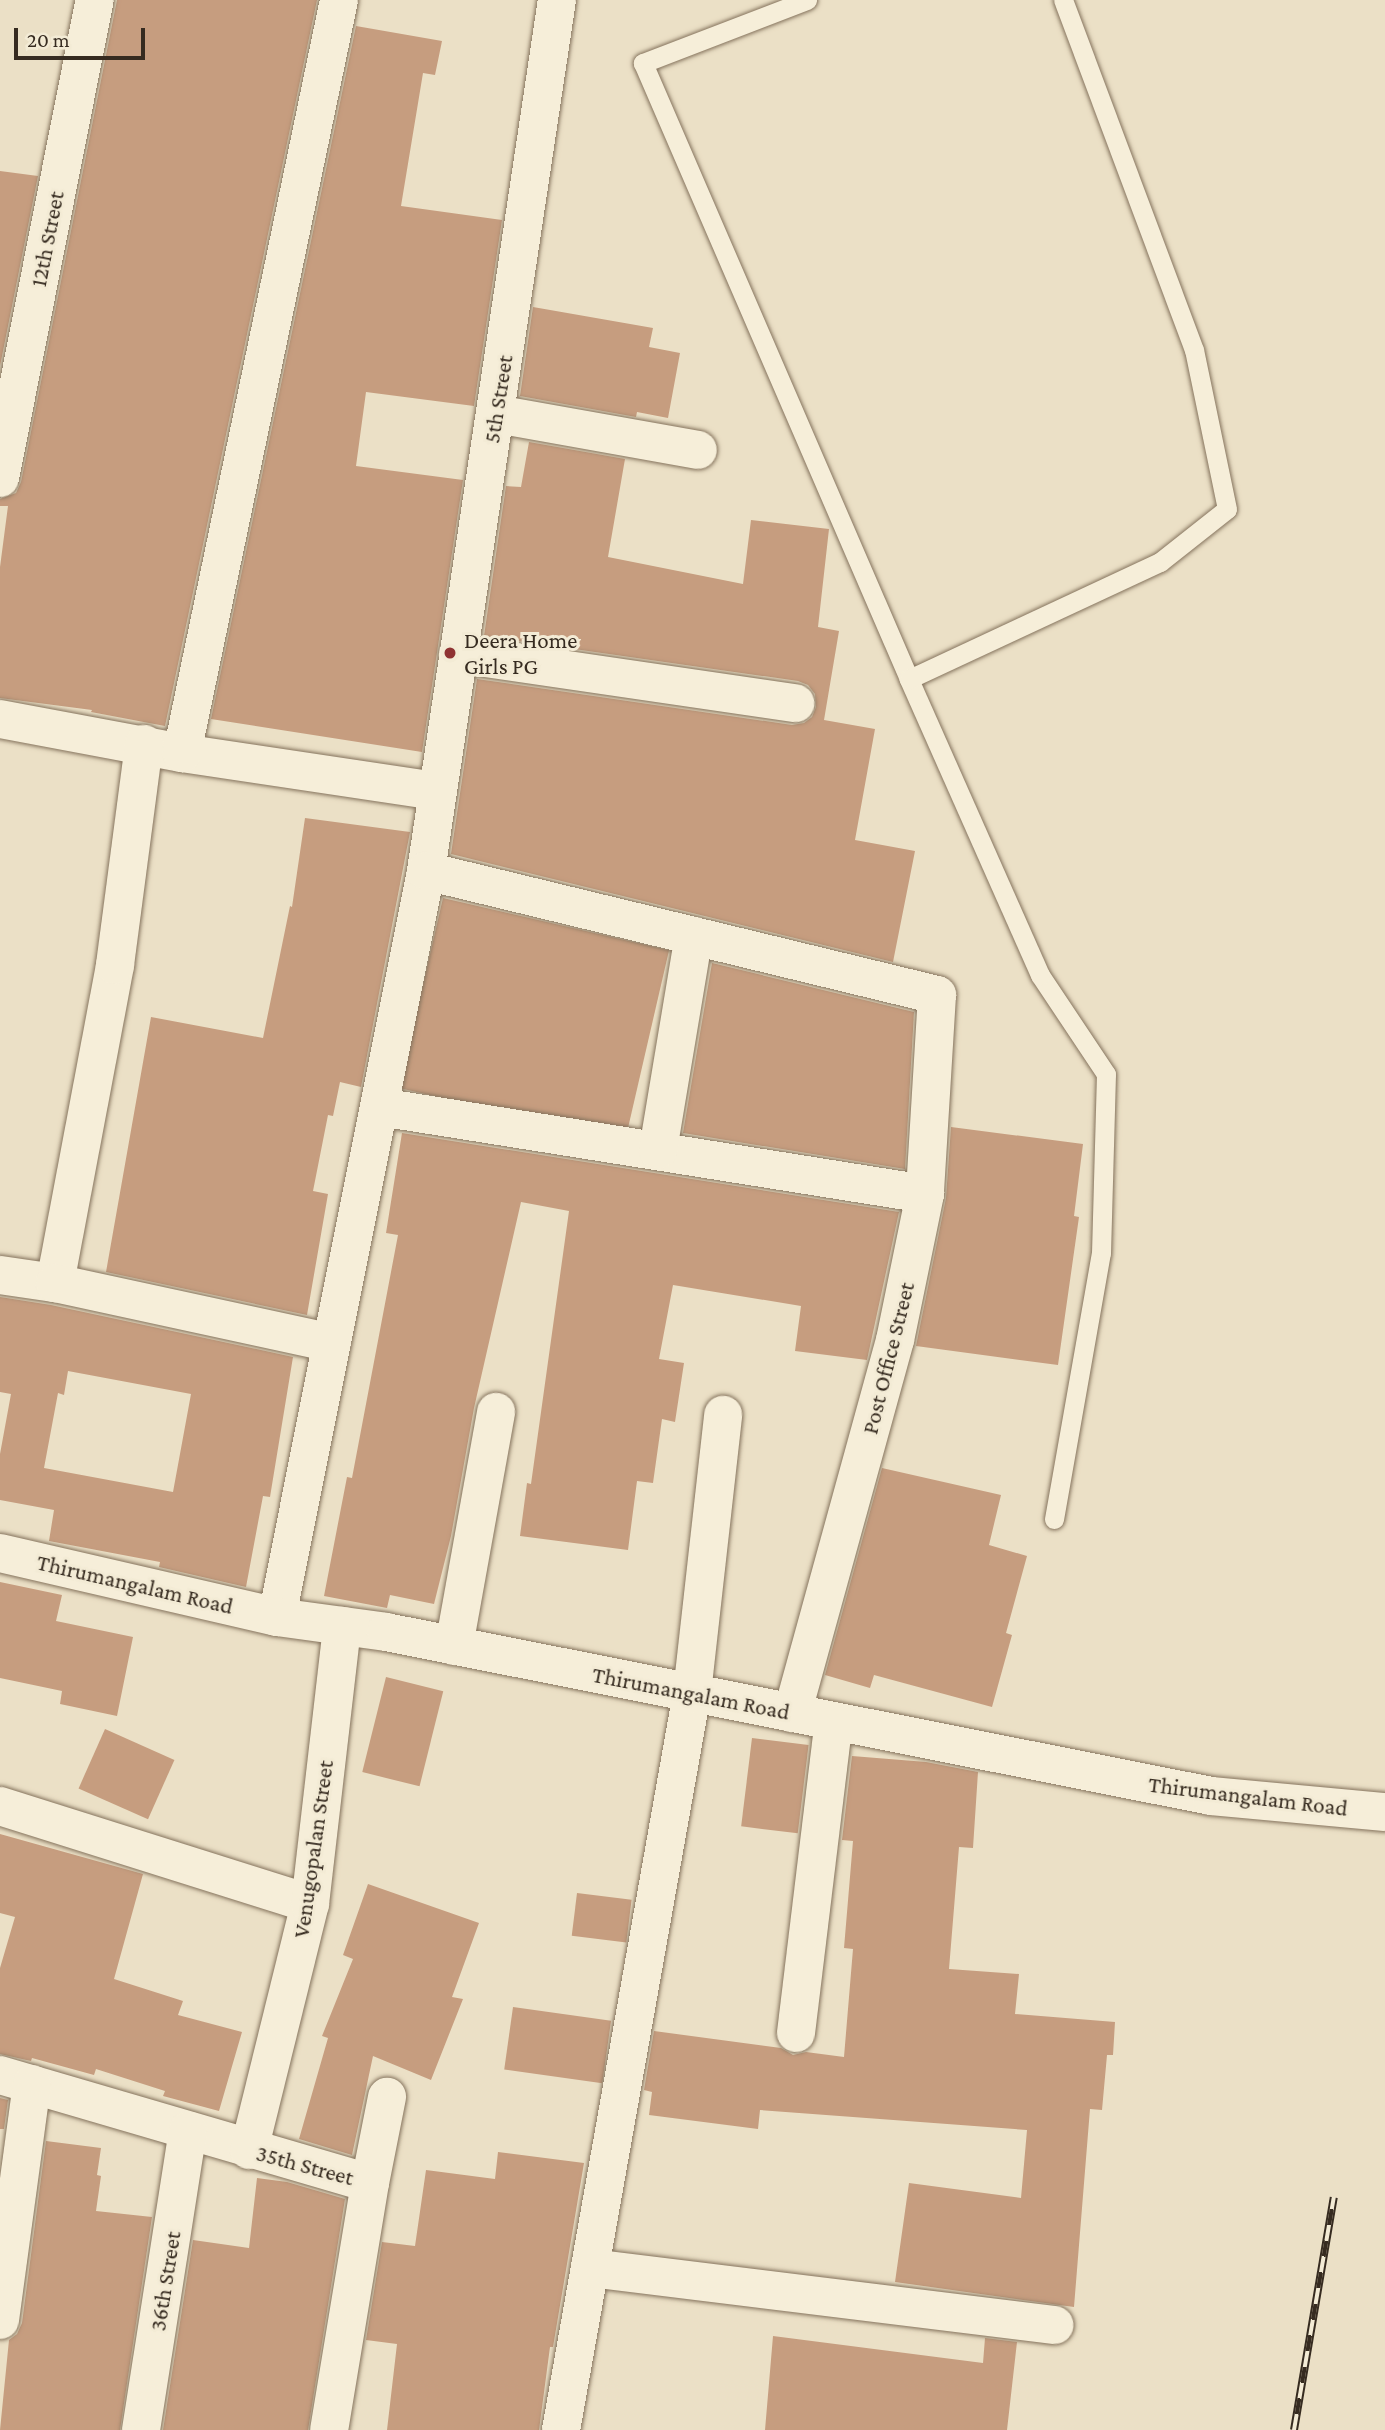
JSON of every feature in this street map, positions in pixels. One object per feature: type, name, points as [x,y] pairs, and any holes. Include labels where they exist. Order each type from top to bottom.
[{"type":"street","name":"12th Street","points":[[0,478],[95,0]]},
{"type":"street","points":[[182,753],[339,0]]},
{"type":"street","name":"5th Street","points":[[276,1617],[426,872],[558,3]]},
{"type":"street","points":[[496,414],[698,450]]},
{"type":"street","points":[[458,654],[795,703]]},
{"type":"street","points":[[0,719],[182,753],[437,791]]},
{"type":"street","points":[[55,1283],[114,965],[144,744]]},
{"type":"street","points":[[426,872],[694,936],[658,1150]]},
{"type":"street","name":"Post Office Street","points":[[694,936],[937,995],[925,1194],[895,1340],[792,1713]]},
{"type":"street","points":[[380,1107],[925,1194]]},
{"type":"street","points":[[0,1275],[55,1283],[332,1343]]},
{"type":"street","points":[[454,1646],[496,1412]]},
{"type":"street","points":[[561,2430],[692,1693],[723,1416]]},
{"type":"street","name":"Thirumangalam Road","points":[[0,1553],[276,1617],[454,1646],[1211,1796],[1385,1812]]},
{"type":"street","name":"Venugopalan Street","points":[[249,2150],[310,1904],[342,1626]]},
{"type":"street","points":[[796,2033],[834,1721]]},
{"type":"street","points":[[0,1806],[310,1904]]},
{"type":"street","points":[[0,2320],[16,2080]]},
{"type":"street","name":"35th Street","points":[[16,2080],[249,2150],[370,2183],[329,2430]]},
{"type":"street","points":[[370,2183],[387,2097]]},
{"type":"street","name":"36th Street","points":[[141,2430],[188,2131]]},
{"type":"street","points":[[590,2268],[1055,2325]]},
{"type":"lane","points":[[807,0],[643,63],[909,679],[1041,975],[1106,1074],[1101,1253],[1054,1519]]},
{"type":"lane","points":[[909,679],[1160,562],[1227,509],[1194,350],[1063,0]]},
{"type":"building","points":[[117,0],[317,0],[165,726],[91,712],[92,710],[0,698],[0,567],[8,506],[0,506],[0,499],[16,493],[21,482]]},
{"type":"building","points":[[356,26],[442,41],[435,75],[423,73],[401,206],[502,220],[474,406],[366,392],[356,466],[463,480],[422,752],[211,719]]},
{"type":"building","points":[[0,171],[38,176],[0,366]]},
{"type":"building","points":[[533,307],[653,328],[649,347],[680,353],[668,418],[637,412],[636,417],[520,396]]},
{"type":"building","points":[[529,442],[625,459],[608,557],[743,584],[751,520],[829,529],[818,627],[839,631],[824,720],[875,729],[855,840],[915,851],[893,962],[451,854],[477,679],[792,725],[804,723],[812,717],[816,707],[815,694],[808,685],[798,681],[484,636],[506,486],[521,487]]},
{"type":"building","points":[[305,818],[410,832],[361,1087],[340,1082],[333,1116],[328,1115],[313,1191],[328,1194],[307,1315],[106,1272],[151,1017],[263,1038],[290,906],[292,907]]},
{"type":"building","points":[[443,898],[669,950],[625,1140],[399,1088]]},
{"type":"building","points":[[712,963],[914,1012],[905,1169],[683,1133]]},
{"type":"building","points":[[951,1127],[1083,1144],[1074,1216],[1079,1217],[1058,1365],[916,1346],[946,1198]]},
{"type":"building","points":[[402,1133],[899,1212],[867,1360],[795,1351],[801,1306],[673,1285],[659,1359],[684,1363],[675,1422],[662,1419],[653,1483],[637,1481],[628,1550],[520,1536],[527,1483],[531,1484],[569,1211],[521,1202],[474,1408],[451,1536],[434,1604],[390,1595],[387,1608],[324,1596],[347,1477],[352,1478],[398,1235],[386,1233]]},
{"type":"building","points":[[0,1297],[51,1305],[293,1357],[270,1497],[263,1496],[246,1587],[159,1567],[160,1562],[49,1541],[54,1510],[0,1500],[0,1454],[11,1394],[0,1392]],"holes":[[[68,1371],[191,1394],[173,1492],[44,1468],[58,1393],[64,1395]]]},
{"type":"building","points":[[882,1468],[1001,1495],[989,1545],[1027,1556],[1006,1633],[1012,1635],[992,1707],[874,1675],[870,1688],[825,1675]]},
{"type":"building","points":[[0,1582],[62,1595],[56,1621],[133,1637],[117,1716],[60,1704],[62,1691],[0,1678]]},
{"type":"building","points":[[386,1677],[443,1691],[420,1786],[362,1772]]},
{"type":"building","points":[[105,1729],[174,1760],[148,1819],[79,1788]]},
{"type":"building","points":[[752,1738],[809,1745],[798,1833],[741,1826]]},
{"type":"building","points":[[852,1756],[926,1762],[978,1772],[973,1848],[959,1847],[949,1969],[1019,1974],[1015,2014],[1115,2022],[1113,2055],[1107,2055],[1102,2110],[1090,2109],[1074,2307],[895,2282],[909,2183],[1021,2198],[1027,2130],[760,2110],[758,2129],[649,2115],[652,2092],[644,2090],[654,2031],[781,2048],[793,2055],[806,2052],[844,2057],[853,1949],[844,1948],[853,1841],[842,1840]]},
{"type":"building","points":[[0,1834],[143,1874],[114,1979],[183,2001],[178,2015],[242,2032],[219,2111],[163,2096],[165,2091],[96,2069],[94,2075],[32,2058],[31,2061],[0,2054],[0,1968],[15,1917],[0,1913]]},
{"type":"building","points":[[368,1884],[479,1923],[452,1997],[463,1999],[431,2080],[373,2056],[352,2155],[299,2139],[328,2038],[322,2036],[353,1959],[343,1955]]},
{"type":"building","points":[[577,1893],[632,1900],[626,1942],[572,1936]]},
{"type":"building","points":[[513,2007],[611,2021],[602,2083],[504,2069]]},
{"type":"building","points":[[0,2098],[8,2100],[4,2129],[0,2129]]},
{"type":"building","points":[[46,2141],[101,2148],[97,2175],[101,2176],[96,2211],[152,2217],[120,2430],[0,2430],[9,2340],[17,2334],[22,2323]]},
{"type":"building","points":[[498,2152],[584,2163],[553,2347],[550,2347],[539,2430],[387,2430],[397,2344],[366,2340],[382,2242],[415,2246],[426,2170],[495,2179]]},
{"type":"building","points":[[257,2178],[287,2182],[345,2199],[308,2430],[163,2430],[193,2240],[249,2248]]},
{"type":"building","points":[[773,2336],[983,2363],[985,2338],[1017,2342],[1007,2430],[765,2430]]},
{"type":"railway","points":[[1294,2430],[1334,2197]]},
{"type":"place","name":"Deera Home Girls PG","points":[[450,653]]}]
